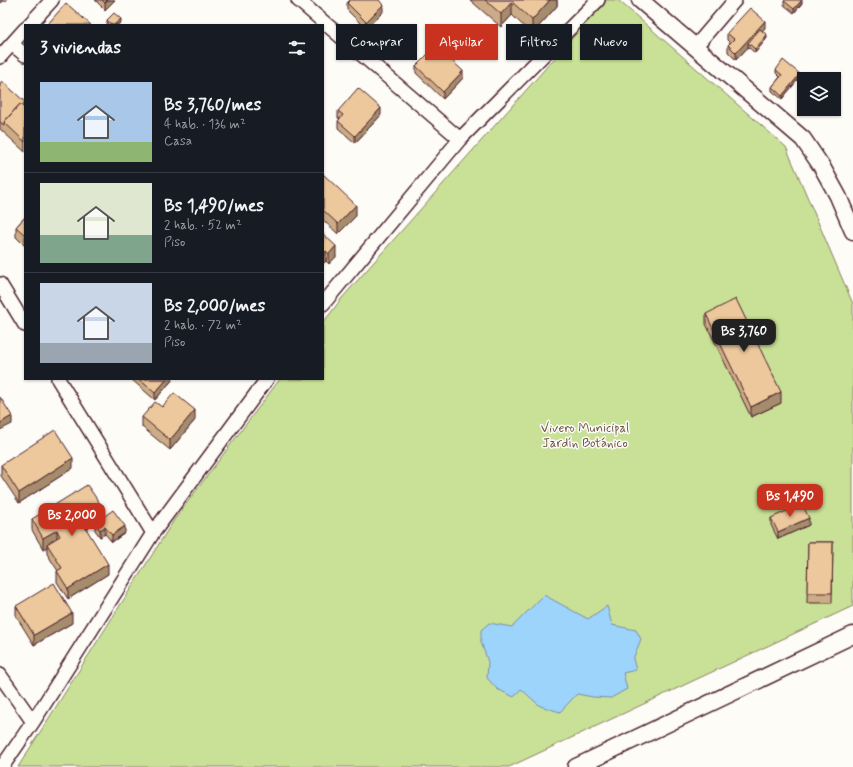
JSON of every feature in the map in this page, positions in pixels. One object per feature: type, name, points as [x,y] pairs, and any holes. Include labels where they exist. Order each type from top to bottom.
[{"type":"street","points":[[30,24],[52,0]]},
{"type":"street","points":[[298,0],[460,139]]},
{"type":"street","points":[[324,303],[460,139],[598,0]]},
{"type":"street","points":[[640,0],[803,139],[822,167],[838,196],[853,231]]},
{"type":"street","points":[[695,47],[735,0]]},
{"type":"street","points":[[0,57],[24,30]]},
{"type":"street","points":[[12,44],[24,54]]},
{"type":"street","points":[[0,284],[24,323]]},
{"type":"street","points":[[59,380],[153,533]]},
{"type":"street","points":[[2,767],[153,533],[267,380]]},
{"type":"street","points":[[576,767],[853,635]]},
{"type":"street","points":[[0,676],[32,722]]},
{"type":"green space","name":"Vivero Municipal Jardín Botánico","points":[[606,0],[618,0],[786,147],[853,304],[853,606],[509,767],[18,767],[174,520],[279,380],[324,380],[324,322],[342,298],[553,60],[572,60],[572,38],[580,29],[580,60],[642,60],[642,24],[585,24]]},
{"type":"water","points":[[544,595],[588,619],[607,606],[612,625],[636,630],[641,639],[633,659],[636,670],[623,673],[627,689],[611,698],[577,694],[560,712],[540,706],[521,689],[514,697],[497,689],[487,678],[488,662],[481,642],[481,630],[489,623],[512,627]]},
{"type":"building","points":[[350,0],[379,0],[383,5],[366,22],[347,3]]},
{"type":"building","points":[[485,0],[550,0],[532,20],[512,2],[501,14]]},
{"type":"building","points":[[802,0],[794,9],[784,1]]},
{"type":"building","points":[[66,3],[90,24],[48,24]]},
{"type":"building","points":[[750,8],[765,21],[736,53],[728,45],[734,39],[727,33]]},
{"type":"building","points":[[114,13],[121,19],[115,24],[111,24],[107,20]]},
{"type":"building","points":[[760,29],[767,35],[755,49],[748,43]]},
{"type":"building","points":[[425,57],[425,60],[451,60],[463,71],[443,92],[416,66]]},
{"type":"building","points":[[783,60],[798,72],[797,78],[782,96],[772,87],[782,75],[776,70]]},
{"type":"building","points":[[2,81],[24,101],[22,106],[20,104],[4,122],[4,125],[0,122],[0,83]]},
{"type":"building","points":[[358,88],[381,108],[355,136],[338,121],[343,115],[338,111]]},
{"type":"building","points":[[20,104],[24,108],[24,141],[4,122]]},
{"type":"building","points":[[324,175],[356,205],[338,224],[324,211]]},
{"type":"building","points":[[24,218],[24,234],[16,227]]},
{"type":"building","points":[[324,235],[336,246],[329,254],[326,251],[324,253]]},
{"type":"building","points":[[736,299],[781,392],[751,407],[706,314]]},
{"type":"building","points":[[140,380],[166,380],[155,393]]},
{"type":"building","points":[[174,393],[195,410],[170,440],[142,417],[155,402],[162,407]]},
{"type":"building","points":[[0,397],[12,416],[0,423]]},
{"type":"building","points":[[55,430],[73,458],[19,493],[1,465]]},
{"type":"building","points":[[87,485],[101,505],[86,514],[89,518],[82,522],[108,564],[68,589],[57,571],[62,568],[47,544],[60,536],[57,530],[43,538],[32,519]]},
{"type":"building","points":[[802,504],[809,518],[778,532],[771,518]]},
{"type":"building","points":[[113,510],[125,526],[112,535],[105,527],[100,530],[95,523]]},
{"type":"building","points":[[808,542],[833,542],[832,593],[807,593]]},
{"type":"building","points":[[54,583],[72,613],[34,635],[16,606]]}]
